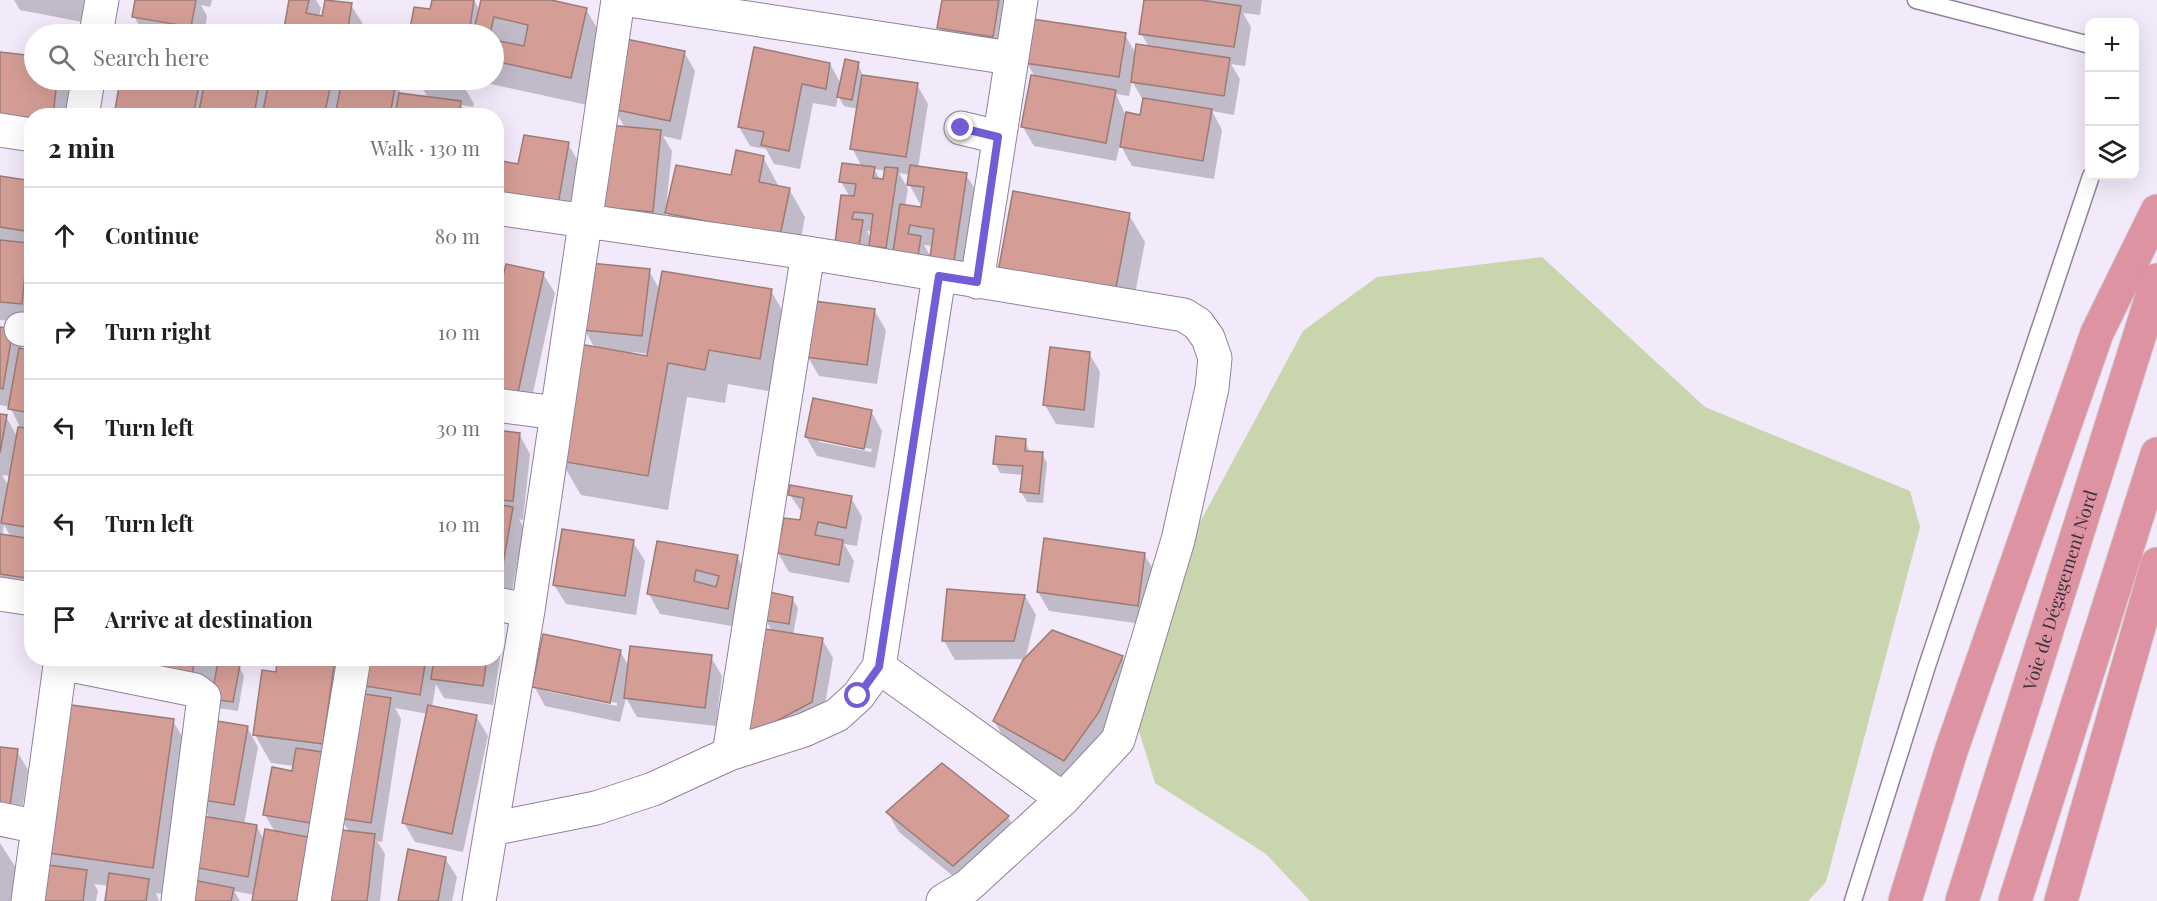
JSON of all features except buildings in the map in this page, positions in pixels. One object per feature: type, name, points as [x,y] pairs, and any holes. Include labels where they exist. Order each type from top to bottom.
[{"type":"highway","points":[[1905,901],[1951,751],[2097,333],[2157,211]]},
{"type":"highway","name":"Voie de Dégagement Nord","points":[[1962,901],[2157,280]]},
{"type":"highway","points":[[2015,901],[2157,454]]},
{"type":"highway","points":[[2061,901],[2157,564]]},
{"type":"street","points":[[98,24],[102,0]]},
{"type":"street","points":[[479,901],[491,829],[512,607],[557,413],[618,0]]},
{"type":"street","points":[[629,0],[1010,58]]},
{"type":"street","points":[[977,282],[1010,58],[1021,0]]},
{"type":"street","points":[[83,108],[86,90]]},
{"type":"street","points":[[961,128],[998,137]]},
{"type":"street","points":[[0,130],[24,134]]},
{"type":"street","points":[[504,209],[808,253],[1185,315],[1198,324],[1208,338],[1215,358],[1212,388],[1178,540],[1118,740],[1063,799],[968,886],[943,901]]},
{"type":"street","points":[[729,754],[808,253]]},
{"type":"street","points":[[491,829],[596,808],[653,789],[729,754],[804,730],[837,715],[858,696],[879,667],[939,276]]},
{"type":"street","points":[[504,406],[557,413]]},
{"type":"street","points":[[0,594],[24,598]]},
{"type":"street","points":[[28,901],[60,666]]},
{"type":"street","points":[[84,666],[195,690],[204,697],[178,901]]},
{"type":"street","points":[[314,901],[353,666]]},
{"type":"street","points":[[879,667],[1063,799]]},
{"type":"street","points":[[0,819],[38,827]]},
{"type":"lane","points":[[1916,0],[2085,44]]},
{"type":"lane","points":[[1853,901],[1927,666],[2090,180]]},
{"type":"green space","points":[[1542,257],[1705,407],[1910,491],[1920,527],[1826,882],[1808,901],[1310,901],[1266,854],[1155,783],[1134,715],[1157,602],[1303,331],[1377,277]]},
{"type":"route","points":[[858,696],[879,667],[939,276],[977,282],[998,137],[961,128]]}]
